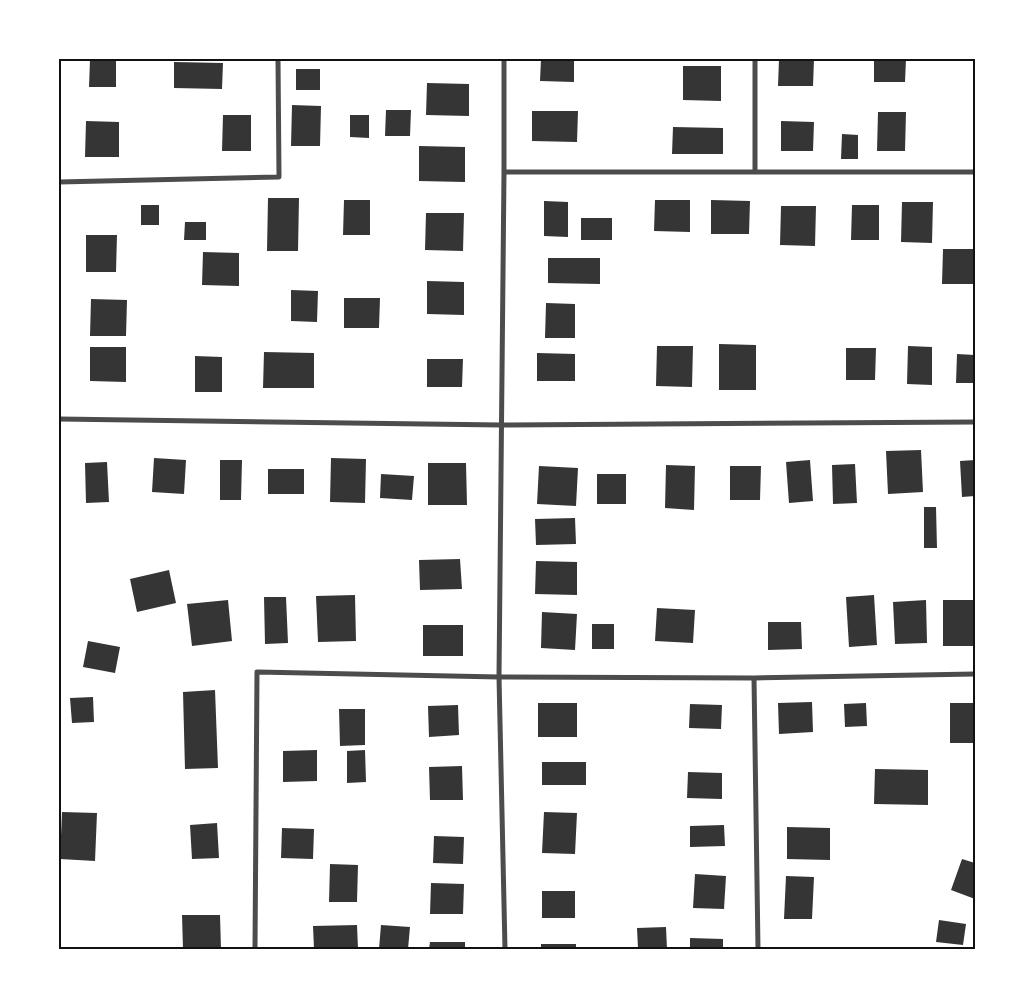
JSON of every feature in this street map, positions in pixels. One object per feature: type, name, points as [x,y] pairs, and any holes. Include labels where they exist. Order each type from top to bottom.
[{"type":"street","points":[[59,182],[279,176],[278,59]]},
{"type":"street","points":[[504,59],[499,677],[505,949]]},
{"type":"street","points":[[755,59],[755,172]]},
{"type":"street","points":[[504,172],[975,172]]},
{"type":"street","points":[[59,419],[501,425],[975,422]]},
{"type":"street","points":[[255,949],[257,672],[499,677],[754,678],[975,674]]},
{"type":"street","points":[[754,678],[758,949]]},
{"type":"building","points":[[541,59],[574,59],[574,82],[540,81]]},
{"type":"building","points":[[779,59],[814,59],[813,86],[778,86]]},
{"type":"building","points":[[874,59],[906,59],[905,82],[874,82]]},
{"type":"building","points":[[90,60],[116,60],[116,87],[89,87]]},
{"type":"building","points":[[174,62],[223,63],[222,89],[174,88]]},
{"type":"building","points":[[683,66],[721,66],[721,101],[683,100]]},
{"type":"building","points":[[296,69],[320,69],[320,90],[296,90]]},
{"type":"building","points":[[427,83],[469,84],[469,116],[426,115]]},
{"type":"building","points":[[292,105],[321,106],[320,146],[291,146]]},
{"type":"building","points":[[386,110],[411,110],[410,136],[385,136]]},
{"type":"building","points":[[532,111],[578,111],[577,142],[532,141]]},
{"type":"building","points":[[878,112],[906,112],[905,151],[877,151]]},
{"type":"building","points":[[223,115],[251,115],[251,151],[222,151]]},
{"type":"building","points":[[350,115],[369,115],[369,138],[350,137]]},
{"type":"building","points":[[86,121],[119,122],[119,157],[85,157]]},
{"type":"building","points":[[781,121],[814,122],[813,151],[781,151]]},
{"type":"building","points":[[673,127],[723,128],[723,154],[672,154]]},
{"type":"building","points":[[842,134],[858,135],[858,159],[841,159]]},
{"type":"building","points":[[419,146],[465,147],[465,182],[419,181]]},
{"type":"building","points":[[268,198],[299,198],[298,251],[267,251]]},
{"type":"building","points":[[344,200],[370,200],[370,235],[343,235]]},
{"type":"building","points":[[655,200],[690,200],[690,232],[654,231]]},
{"type":"building","points":[[711,200],[750,201],[749,234],[711,234]]},
{"type":"building","points":[[544,201],[568,202],[568,237],[544,236]]},
{"type":"building","points":[[902,202],[933,202],[932,243],[901,242]]},
{"type":"building","points":[[141,205],[159,205],[159,225],[141,225]]},
{"type":"building","points":[[852,205],[879,205],[879,240],[851,240]]},
{"type":"building","points":[[781,206],[816,206],[815,246],[780,245]]},
{"type":"building","points":[[426,213],[464,213],[463,251],[425,250]]},
{"type":"building","points":[[581,218],[612,218],[612,240],[581,240]]},
{"type":"building","points":[[185,222],[206,222],[206,240],[184,240]]},
{"type":"building","points":[[86,235],[117,235],[116,272],[86,272]]},
{"type":"building","points":[[943,249],[975,249],[975,284],[942,284]]},
{"type":"building","points":[[203,252],[239,253],[239,286],[202,285]]},
{"type":"building","points":[[548,258],[600,258],[600,284],[548,283]]},
{"type":"building","points":[[427,281],[464,282],[464,315],[427,314]]},
{"type":"building","points":[[291,290],[318,291],[317,322],[291,321]]},
{"type":"building","points":[[344,298],[380,298],[379,328],[344,328]]},
{"type":"building","points":[[91,299],[127,300],[126,336],[90,336]]},
{"type":"building","points":[[546,303],[575,304],[575,338],[545,338]]},
{"type":"building","points":[[973,303],[975,303],[975,333],[973,333]]},
{"type":"building","points":[[719,344],[756,345],[756,390],[719,390]]},
{"type":"building","points":[[657,346],[693,346],[692,387],[656,386]]},
{"type":"building","points":[[908,346],[932,347],[932,385],[907,384]]},
{"type":"building","points":[[90,347],[126,347],[126,382],[90,381]]},
{"type":"building","points":[[846,348],[876,348],[875,380],[846,380]]},
{"type":"building","points":[[264,352],[314,353],[314,388],[263,388]]},
{"type":"building","points":[[537,353],[575,354],[575,381],[537,381]]},
{"type":"building","points":[[957,354],[975,355],[975,383],[956,383]]},
{"type":"building","points":[[195,356],[222,357],[222,392],[195,392]]},
{"type":"building","points":[[427,359],[463,359],[462,387],[427,387]]},
{"type":"building","points":[[921,450],[923,492],[888,494],[886,451]]},
{"type":"building","points":[[154,458],[186,460],[184,494],[152,492]]},
{"type":"building","points":[[331,458],[366,459],[365,503],[330,502]]},
{"type":"building","points":[[220,460],[242,460],[241,500],[220,500]]},
{"type":"building","points":[[810,460],[813,501],[789,503],[786,462]]},
{"type":"building","points":[[975,460],[975,496],[962,497],[960,461]]},
{"type":"building","points":[[107,462],[109,502],[86,503],[85,463]]},
{"type":"building","points":[[428,463],[466,463],[467,505],[428,505]]},
{"type":"building","points":[[855,464],[857,503],[833,504],[832,465]]},
{"type":"building","points":[[666,465],[695,466],[694,510],[665,508]]},
{"type":"building","points":[[539,466],[578,468],[576,506],[537,504]]},
{"type":"building","points":[[730,466],[761,466],[760,500],[730,500]]},
{"type":"building","points":[[268,469],[304,469],[304,494],[268,494]]},
{"type":"building","points":[[381,474],[414,476],[412,500],[380,498]]},
{"type":"building","points":[[597,474],[626,474],[626,504],[597,504]]},
{"type":"building","points":[[924,507],[936,507],[937,548],[924,548]]},
{"type":"building","points":[[575,518],[576,544],[536,545],[535,519]]},
{"type":"building","points":[[460,559],[462,589],[420,590],[419,560]]},
{"type":"building","points":[[536,561],[577,562],[577,595],[535,594]]},
{"type":"building","points":[[169,570],[176,603],[137,612],[130,579]]},
{"type":"building","points":[[355,595],[356,641],[318,642],[316,596]]},
{"type":"building","points":[[874,595],[877,645],[849,647],[846,597]]},
{"type":"building","points":[[264,597],[286,597],[288,643],[265,644]]},
{"type":"building","points":[[228,600],[232,641],[192,646],[187,604]]},
{"type":"building","points":[[926,600],[927,643],[895,644],[893,602]]},
{"type":"building","points":[[943,600],[974,600],[975,646],[943,646]]},
{"type":"building","points":[[657,608],[695,610],[693,643],[655,641]]},
{"type":"building","points":[[542,612],[577,614],[575,650],[541,648]]},
{"type":"building","points":[[768,622],[801,622],[802,649],[768,650]]},
{"type":"building","points":[[592,624],[614,624],[614,649],[592,649]]},
{"type":"building","points":[[423,625],[463,625],[463,656],[423,656]]},
{"type":"building","points":[[88,641],[120,647],[115,673],[83,667]]},
{"type":"building","points":[[215,690],[218,768],[185,769],[183,692]]},
{"type":"building","points":[[93,697],[94,722],[72,723],[70,698]]},
{"type":"building","points":[[812,702],[813,732],[779,734],[778,703]]},
{"type":"building","points":[[538,703],[577,703],[577,737],[538,737]]},
{"type":"building","points":[[866,703],[867,726],[845,727],[844,704]]},
{"type":"building","points":[[950,703],[975,703],[975,743],[950,743]]},
{"type":"building","points":[[690,704],[722,705],[721,729],[689,728]]},
{"type":"building","points":[[458,705],[459,735],[429,737],[428,706]]},
{"type":"building","points":[[339,709],[365,709],[365,745],[340,746]]},
{"type":"building","points":[[317,750],[317,781],[283,782],[283,751]]},
{"type":"building","points":[[365,750],[366,782],[347,783],[347,751]]},
{"type":"building","points":[[542,762],[586,762],[586,785],[542,785]]},
{"type":"building","points":[[462,766],[463,800],[430,800],[429,767]]},
{"type":"building","points":[[875,769],[928,770],[928,805],[874,804]]},
{"type":"building","points":[[688,772],[722,773],[722,799],[687,798]]},
{"type":"building","points":[[62,812],[97,813],[95,861],[60,859]]},
{"type":"building","points":[[544,812],[577,813],[575,854],[542,853]]},
{"type":"building","points":[[217,823],[219,858],[192,859],[190,825]]},
{"type":"building","points":[[724,825],[725,846],[690,847],[690,826]]},
{"type":"building","points":[[787,827],[830,828],[830,860],[787,859]]},
{"type":"building","points":[[282,828],[314,829],[313,859],[281,858]]},
{"type":"building","points":[[434,836],[464,837],[463,864],[433,863]]},
{"type":"building","points":[[962,859],[975,863],[975,899],[951,890]]},
{"type":"building","points":[[330,864],[358,865],[357,902],[329,902]]},
{"type":"building","points":[[695,874],[726,876],[724,909],[693,908]]},
{"type":"building","points":[[786,876],[814,877],[812,919],[784,919]]},
{"type":"building","points":[[431,883],[464,884],[463,914],[430,914]]},
{"type":"building","points":[[542,891],[575,891],[575,918],[542,918]]},
{"type":"building","points":[[182,915],[220,915],[221,949],[183,949]]},
{"type":"building","points":[[939,920],[966,924],[963,945],[936,942]]},
{"type":"building","points":[[357,925],[358,949],[314,949],[313,926]]},
{"type":"building","points":[[381,925],[410,927],[408,949],[379,949]]},
{"type":"building","points":[[666,927],[667,949],[638,949],[637,928]]},
{"type":"building","points":[[690,938],[723,939],[723,949],[690,949]]},
{"type":"building","points":[[430,942],[465,942],[465,949],[429,949]]},
{"type":"building","points":[[541,944],[576,944],[576,949],[541,949]]}]
